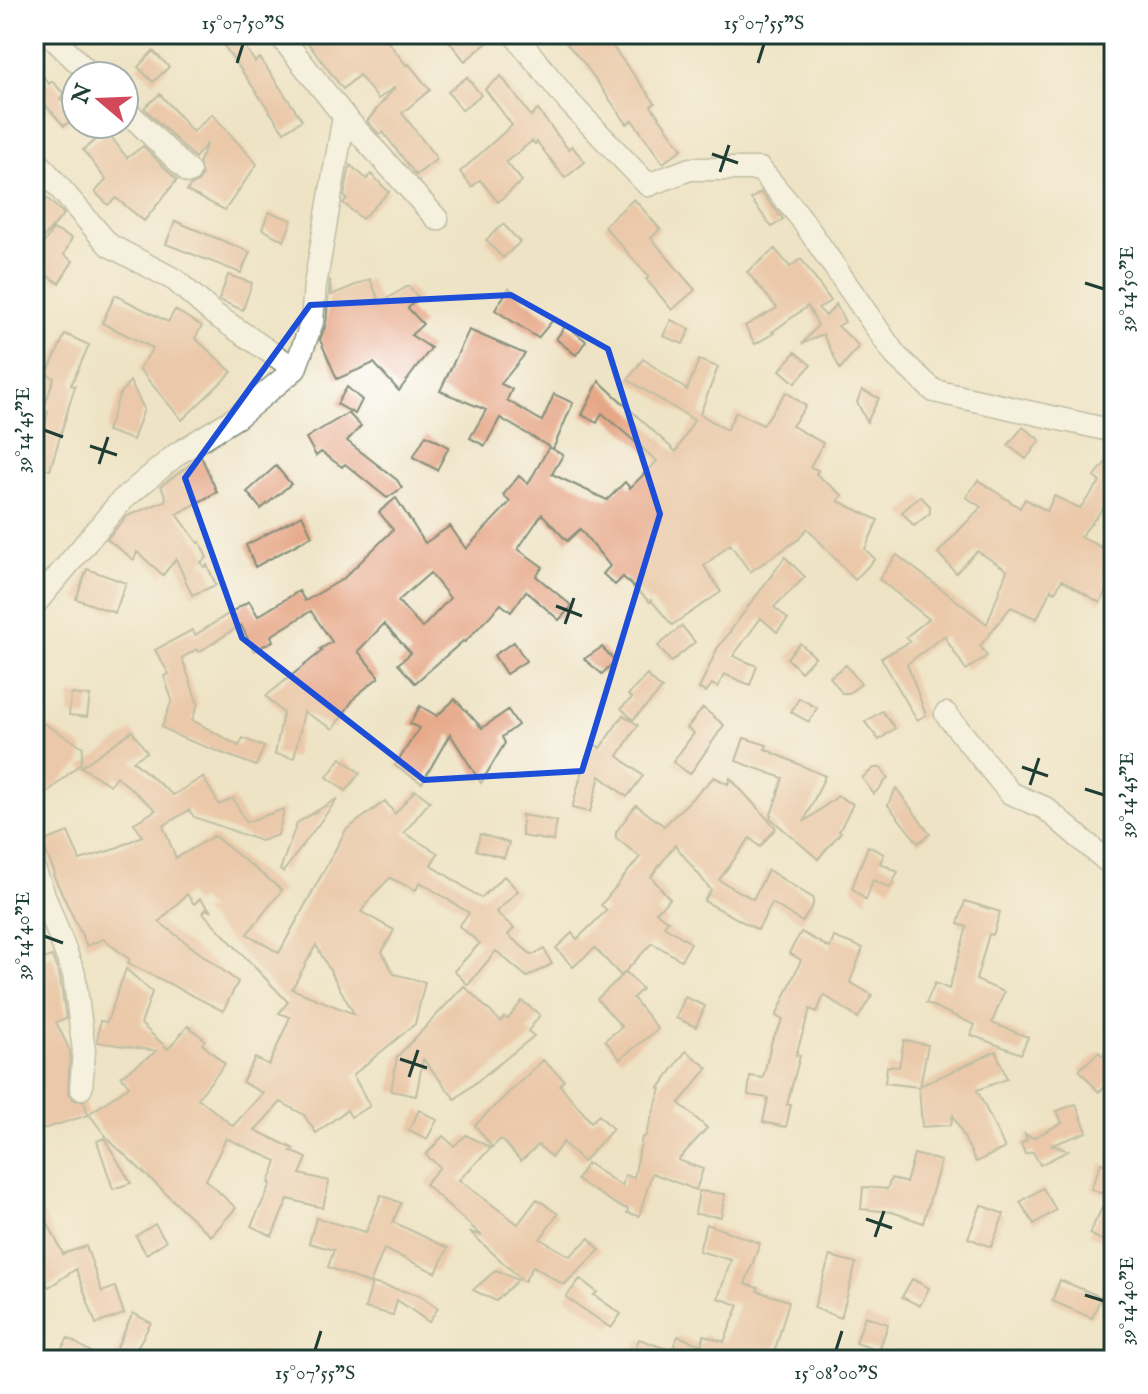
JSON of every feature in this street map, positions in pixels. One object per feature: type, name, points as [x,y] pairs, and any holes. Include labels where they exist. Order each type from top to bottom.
[{"type":"street","points":[[49,34],[76,60]]},
{"type":"street","points":[[279,34],[344,116],[437,219]]},
{"type":"street","points":[[514,34],[568,101],[648,185],[690,169],[760,169],[800,217],[896,356],[934,391],[1114,431]]},
{"type":"street","points":[[34,605],[121,501],[177,454],[237,417],[295,369],[312,322],[317,272],[344,116]]},
{"type":"street","points":[[140,124],[189,172]]},
{"type":"street","points":[[34,158],[109,245],[175,280],[214,314],[295,369]]},
{"type":"street","points":[[946,714],[1010,793],[1045,808],[1114,867]]},
{"type":"street","points":[[34,869],[74,974],[84,1051],[81,1088]]},
{"type":"highlighted area","points":[[511,295],[608,349],[660,514],[582,771],[424,780],[242,638],[185,478],[310,305]]},
{"type":"building","points":[[216,34],[237,34],[255,62],[260,58],[302,120],[284,132]]},
{"type":"building","points":[[301,34],[382,34],[430,90],[402,113],[437,159],[416,175],[383,132],[380,135],[367,121],[395,87],[378,99],[359,75],[343,89]]},
{"type":"building","points":[[443,34],[498,34],[465,61]]},
{"type":"building","points":[[558,34],[603,34],[655,103],[651,106],[682,149],[663,163],[632,120],[627,124],[584,63]]},
{"type":"building","points":[[153,51],[169,67],[153,82],[140,69],[140,65]]},
{"type":"building","points":[[34,65],[49,84],[52,81],[60,90],[60,121],[34,92]]},
{"type":"building","points":[[501,76],[531,116],[538,110],[568,149],[572,146],[585,162],[565,178],[537,142],[532,141],[506,162],[522,181],[498,202],[480,180],[472,187],[460,172],[512,125],[485,89]]},
{"type":"building","points":[[467,77],[481,95],[462,110],[448,92]]},
{"type":"building","points":[[160,94],[193,132],[212,114],[257,164],[225,210],[187,191],[202,176],[199,163],[207,143],[195,158],[144,108]]},
{"type":"building","points":[[96,140],[114,140],[127,158],[143,146],[177,180],[144,221],[116,198],[108,205],[95,192],[106,180],[83,150]]},
{"type":"building","points":[[350,165],[367,179],[371,174],[389,192],[362,219],[343,203],[347,199],[344,196]]},
{"type":"building","points":[[34,186],[64,214],[44,237],[34,228]]},
{"type":"building","points":[[761,192],[783,219],[772,227],[751,199]]},
{"type":"building","points":[[634,199],[660,229],[651,238],[695,290],[672,310],[646,279],[649,277],[604,226]]},
{"type":"building","points":[[269,212],[292,220],[284,241],[262,229]]},
{"type":"building","points":[[175,221],[250,252],[241,273],[166,244]]},
{"type":"building","points":[[503,224],[520,242],[503,258],[486,240]]},
{"type":"building","points":[[53,229],[72,238],[64,255],[73,261],[59,283],[34,267],[34,258]]},
{"type":"building","points":[[775,249],[790,267],[801,259],[831,301],[818,308],[826,316],[836,304],[845,322],[838,326],[859,346],[840,369],[823,334],[802,344],[818,325],[808,306],[755,344],[745,326],[777,308],[747,272]]},
{"type":"building","points":[[228,275],[252,283],[243,310],[219,300]]},
{"type":"building","points":[[330,279],[331,295],[370,279],[380,303],[408,286],[419,298],[408,308],[423,324],[411,335],[431,348],[399,391],[374,363],[337,379],[320,340],[326,324]]},
{"type":"building","points":[[509,288],[553,320],[538,338],[495,310]]},
{"type":"building","points":[[115,295],[168,322],[175,310],[202,326],[195,338],[232,372],[182,420],[139,369],[153,348],[102,323]]},
{"type":"building","points":[[671,320],[690,329],[683,344],[663,336]]},
{"type":"building","points":[[566,325],[586,341],[576,355],[556,339]]},
{"type":"building","points":[[469,330],[525,354],[501,384],[512,389],[507,400],[542,421],[554,394],[573,403],[553,449],[500,418],[485,446],[470,438],[486,410],[440,391]]},
{"type":"building","points":[[65,334],[89,345],[71,385],[75,386],[50,470],[35,466],[48,412],[43,411],[54,378],[47,374]]},
{"type":"building","points":[[795,352],[811,365],[795,383],[780,370]]},
{"type":"building","points":[[643,359],[687,390],[699,360],[718,367],[700,414],[727,430],[736,412],[763,425],[786,392],[806,406],[792,426],[823,443],[810,467],[818,470],[816,474],[842,495],[838,501],[878,520],[865,549],[875,559],[855,580],[807,528],[799,539],[750,572],[730,544],[704,566],[721,592],[672,625],[651,600],[623,577],[615,585],[603,574],[610,566],[580,529],[567,541],[542,514],[518,549],[543,567],[536,576],[572,606],[559,620],[526,591],[511,612],[501,604],[465,642],[415,683],[398,664],[411,653],[384,624],[358,651],[379,677],[356,696],[333,729],[304,712],[294,758],[275,754],[283,713],[266,696],[332,642],[311,611],[271,636],[273,641],[254,651],[241,625],[199,652],[197,649],[182,658],[198,704],[192,720],[239,746],[243,738],[264,747],[256,766],[162,727],[172,700],[164,676],[169,674],[155,650],[192,630],[195,635],[249,601],[258,616],[299,591],[305,601],[343,579],[393,530],[379,512],[396,498],[425,543],[450,526],[466,549],[510,502],[503,495],[519,476],[528,484],[549,447],[563,455],[552,474],[607,500],[625,482],[630,488],[657,461],[602,413],[597,423],[582,415],[599,381],[676,452],[694,420],[628,380]],"holes":[[[430,573],[450,598],[422,628],[398,601]]]},
{"type":"building","points":[[130,381],[144,409],[133,440],[107,431],[119,396]]},
{"type":"building","points":[[347,387],[362,400],[355,414],[337,404]]},
{"type":"building","points":[[862,390],[879,398],[867,422],[857,402]]},
{"type":"building","points":[[348,413],[361,426],[347,441],[397,480],[402,488],[387,498],[345,464],[342,467],[321,452],[316,456],[306,438]]},
{"type":"building","points":[[1023,427],[1040,440],[1026,459],[1008,445]]},
{"type":"building","points":[[426,435],[449,447],[437,470],[413,457]]},
{"type":"building","points":[[1114,452],[1114,495],[1080,537],[1114,553],[1114,574],[1100,603],[1062,580],[1055,592],[1051,589],[1037,619],[1011,607],[980,646],[987,656],[966,670],[944,636],[907,664],[926,715],[917,720],[881,658],[910,642],[906,637],[929,619],[879,579],[897,555],[987,624],[1007,570],[977,551],[956,573],[938,553],[981,507],[966,497],[978,480],[1020,508],[1025,499],[1047,511],[1054,496],[1080,508],[1100,482],[1094,477]]},
{"type":"building","points":[[201,456],[217,492],[177,514],[200,542],[207,558],[201,562],[204,567],[207,565],[216,585],[192,595],[176,559],[163,575],[137,552],[134,560],[107,539],[127,516],[165,501],[161,486]]},
{"type":"building","points":[[276,466],[291,484],[261,509],[247,492]]},
{"type":"building","points":[[920,496],[930,506],[930,513],[914,526],[902,512]]},
{"type":"building","points":[[302,515],[312,536],[255,567],[246,545]]},
{"type":"building","points":[[785,557],[805,577],[774,607],[788,619],[777,632],[761,618],[733,656],[757,666],[750,685],[724,674],[718,688],[712,684],[706,692],[699,689],[717,649]]},
{"type":"building","points":[[87,569],[126,583],[115,613],[76,599]]},
{"type":"building","points":[[682,626],[695,642],[671,662],[658,646]]},
{"type":"building","points":[[514,642],[526,661],[506,674],[494,655]]},
{"type":"building","points":[[800,643],[815,657],[801,672],[787,658]]},
{"type":"building","points":[[602,647],[615,661],[602,674],[584,659]]},
{"type":"building","points":[[846,665],[861,684],[849,693],[842,693],[830,677]]},
{"type":"building","points":[[647,675],[662,689],[633,720],[621,708],[632,698],[628,695]]},
{"type":"building","points":[[71,694],[90,696],[87,717],[69,715]]},
{"type":"building","points":[[799,698],[817,708],[809,722],[791,712]]},
{"type":"building","points":[[455,699],[482,728],[508,710],[518,725],[502,737],[505,743],[481,783],[450,734],[422,783],[395,766],[419,728],[410,724],[420,706],[437,716]]},
{"type":"building","points":[[703,708],[724,725],[690,774],[673,762],[694,733],[687,728]]},
{"type":"building","points":[[882,711],[895,728],[879,740],[865,722]]},
{"type":"building","points":[[623,715],[638,725],[618,756],[643,776],[627,797],[600,776],[590,812],[572,808],[586,757],[594,744],[600,748]]},
{"type":"building","points":[[43,723],[83,747],[81,763],[34,804],[34,732]]},
{"type":"building","points":[[132,731],[147,752],[133,761],[173,795],[203,777],[219,805],[233,798],[246,822],[284,809],[278,835],[261,841],[194,817],[189,810],[163,826],[176,858],[214,836],[282,890],[247,934],[279,953],[346,830],[385,801],[395,814],[415,790],[430,801],[404,833],[438,853],[431,865],[481,898],[504,876],[518,891],[496,912],[514,928],[508,935],[532,955],[544,949],[552,964],[527,977],[496,951],[468,985],[454,971],[480,943],[459,926],[469,913],[420,882],[416,890],[390,878],[361,912],[394,930],[382,952],[394,974],[425,982],[415,1024],[353,1075],[370,1106],[351,1117],[347,1110],[316,1133],[304,1115],[281,1102],[255,1130],[307,1158],[300,1174],[329,1181],[323,1208],[288,1199],[272,1236],[251,1226],[271,1184],[277,1161],[226,1138],[206,1180],[236,1208],[211,1236],[108,1139],[89,1114],[129,1086],[121,1076],[157,1051],[97,1042],[100,1021],[107,1022],[126,969],[152,992],[141,1024],[168,1049],[188,1026],[205,1040],[202,1044],[225,1064],[198,1098],[233,1126],[263,1093],[242,1082],[255,1058],[269,1065],[290,1017],[279,1013],[288,1002],[203,913],[206,909],[212,912],[200,899],[194,904],[187,894],[159,922],[238,982],[223,1011],[128,963],[129,959],[103,939],[87,946],[53,875],[42,842],[68,832],[80,860],[142,836],[134,823],[156,810],[116,776],[110,785],[81,767]],"holes":[[[316,945],[354,1014],[292,989]]]},
{"type":"building","points":[[744,738],[767,745],[765,749],[825,776],[804,822],[838,796],[853,804],[841,832],[818,859],[770,818],[783,778],[736,761]]},
{"type":"building","points":[[341,758],[360,773],[346,791],[327,777]]},
{"type":"building","points":[[874,768],[881,768],[888,778],[874,794],[862,778]]},
{"type":"building","points":[[714,777],[728,784],[730,778],[776,828],[760,847],[750,838],[719,880],[753,899],[768,870],[813,898],[813,905],[802,922],[772,903],[758,930],[704,901],[711,890],[675,845],[651,877],[670,899],[656,912],[668,921],[664,926],[691,943],[681,960],[652,943],[621,976],[595,948],[573,967],[556,948],[572,933],[577,939],[607,910],[601,905],[640,857],[616,838],[616,832],[636,805],[664,826]]},
{"type":"building","points":[[896,788],[930,834],[918,843],[888,805]]},
{"type":"building","points":[[338,798],[283,872],[280,870],[297,823]]},
{"type":"building","points":[[522,815],[557,821],[553,841],[522,836]]},
{"type":"building","points":[[480,834],[509,843],[504,858],[476,850]]},
{"type":"building","points":[[868,846],[884,854],[880,863],[898,872],[890,888],[873,880],[866,900],[852,888]]},
{"type":"building","points":[[965,901],[1000,912],[993,935],[989,934],[976,980],[1004,992],[992,1023],[1028,1037],[1021,1054],[971,1035],[975,1025],[926,1003],[935,983],[949,989],[967,927],[958,924]]},
{"type":"building","points":[[801,932],[830,948],[834,937],[863,948],[850,982],[872,995],[858,1018],[824,995],[817,1012],[810,1009],[796,1055],[800,1056],[787,1105],[791,1105],[786,1127],[763,1122],[768,1098],[748,1095],[750,1076],[763,1078],[772,1040],[783,1020],[776,1016],[801,960],[789,953]]},
{"type":"building","points":[[52,956],[60,977],[66,1019],[56,1022],[70,1051],[68,1093],[74,1100],[84,1101],[88,1115],[34,1132],[34,962]]},
{"type":"building","points":[[626,972],[642,989],[633,998],[658,1029],[620,1059],[605,1040],[622,1027],[597,999]]},
{"type":"building","points":[[464,986],[501,1022],[504,1017],[508,1019],[522,1001],[540,1015],[528,1031],[534,1036],[455,1099],[423,1059],[416,1096],[391,1091],[397,1057]]},
{"type":"building","points":[[685,997],[705,1006],[696,1027],[676,1018]]},
{"type":"building","points":[[904,1040],[928,1045],[920,1086],[996,1051],[1007,1079],[977,1090],[1005,1148],[976,1162],[953,1115],[951,1125],[922,1127],[919,1087],[885,1083],[887,1066],[899,1067]]},
{"type":"building","points":[[1114,1045],[1114,1078],[1099,1092],[1079,1070],[1099,1052],[1102,1056]]},
{"type":"building","points":[[686,1051],[708,1068],[679,1103],[707,1128],[678,1160],[703,1169],[696,1190],[652,1173],[639,1216],[627,1213],[628,1209],[577,1180],[587,1163],[622,1186],[625,1175],[634,1178],[642,1137],[645,1137],[659,1088]]},
{"type":"building","points":[[543,1060],[564,1080],[560,1085],[591,1122],[599,1115],[613,1129],[583,1162],[563,1142],[552,1157],[538,1145],[521,1161],[501,1139],[492,1147],[475,1125]]},
{"type":"building","points":[[1076,1104],[1087,1132],[1052,1145],[1068,1151],[1040,1165],[1033,1152],[1025,1154],[1021,1144],[1027,1140],[1025,1134],[1033,1138],[1062,1123],[1057,1111]]},
{"type":"building","points":[[419,1110],[437,1120],[427,1139],[409,1130]]},
{"type":"building","points":[[466,1135],[491,1148],[459,1180],[518,1224],[537,1199],[558,1214],[540,1239],[570,1256],[589,1238],[600,1250],[564,1285],[533,1266],[524,1282],[470,1232],[482,1236],[425,1184],[440,1167],[426,1155],[443,1136],[454,1146]]},
{"type":"building","points":[[104,1138],[131,1183],[113,1189],[97,1141]]},
{"type":"building","points":[[914,1154],[941,1161],[923,1223],[892,1212],[861,1209],[863,1187],[887,1189],[891,1178],[906,1183]]},
{"type":"building","points":[[1101,1163],[1114,1168],[1114,1246],[1089,1234],[1108,1196],[1091,1189]]},
{"type":"building","points":[[1043,1188],[1056,1210],[1034,1224],[1020,1202]]},
{"type":"building","points":[[699,1191],[725,1194],[721,1217],[695,1214]]},
{"type":"building","points":[[34,1195],[63,1254],[86,1246],[102,1292],[115,1287],[124,1314],[96,1324],[76,1269],[49,1287],[34,1264]]},
{"type":"building","points":[[381,1195],[401,1203],[393,1222],[448,1248],[436,1273],[384,1249],[370,1284],[328,1267],[334,1250],[309,1243],[316,1218],[366,1232]]},
{"type":"building","points":[[981,1205],[1004,1214],[991,1247],[968,1238]]},
{"type":"building","points":[[155,1224],[166,1241],[146,1254],[136,1236]]},
{"type":"building","points":[[706,1224],[760,1243],[745,1284],[789,1301],[772,1360],[631,1360],[639,1339],[672,1351],[678,1336],[701,1345],[704,1335],[724,1342],[739,1305],[718,1298],[731,1260],[699,1251]]},
{"type":"building","points":[[830,1256],[856,1263],[841,1318],[814,1308]]},
{"type":"building","points":[[496,1270],[518,1280],[496,1301],[473,1290]]},
{"type":"building","points":[[580,1279],[597,1292],[594,1295],[621,1314],[611,1328],[566,1297]]},
{"type":"building","points":[[912,1279],[929,1288],[920,1306],[902,1297]]},
{"type":"building","points":[[1060,1280],[1101,1297],[1092,1318],[1052,1301]]},
{"type":"building","points":[[372,1283],[419,1295],[438,1308],[429,1322],[397,1300],[393,1315],[365,1308]]},
{"type":"building","points":[[133,1313],[151,1323],[130,1360],[111,1360]]},
{"type":"building","points":[[865,1316],[888,1324],[879,1351],[856,1343]]},
{"type":"building","points":[[68,1338],[104,1360],[55,1360]]}]
